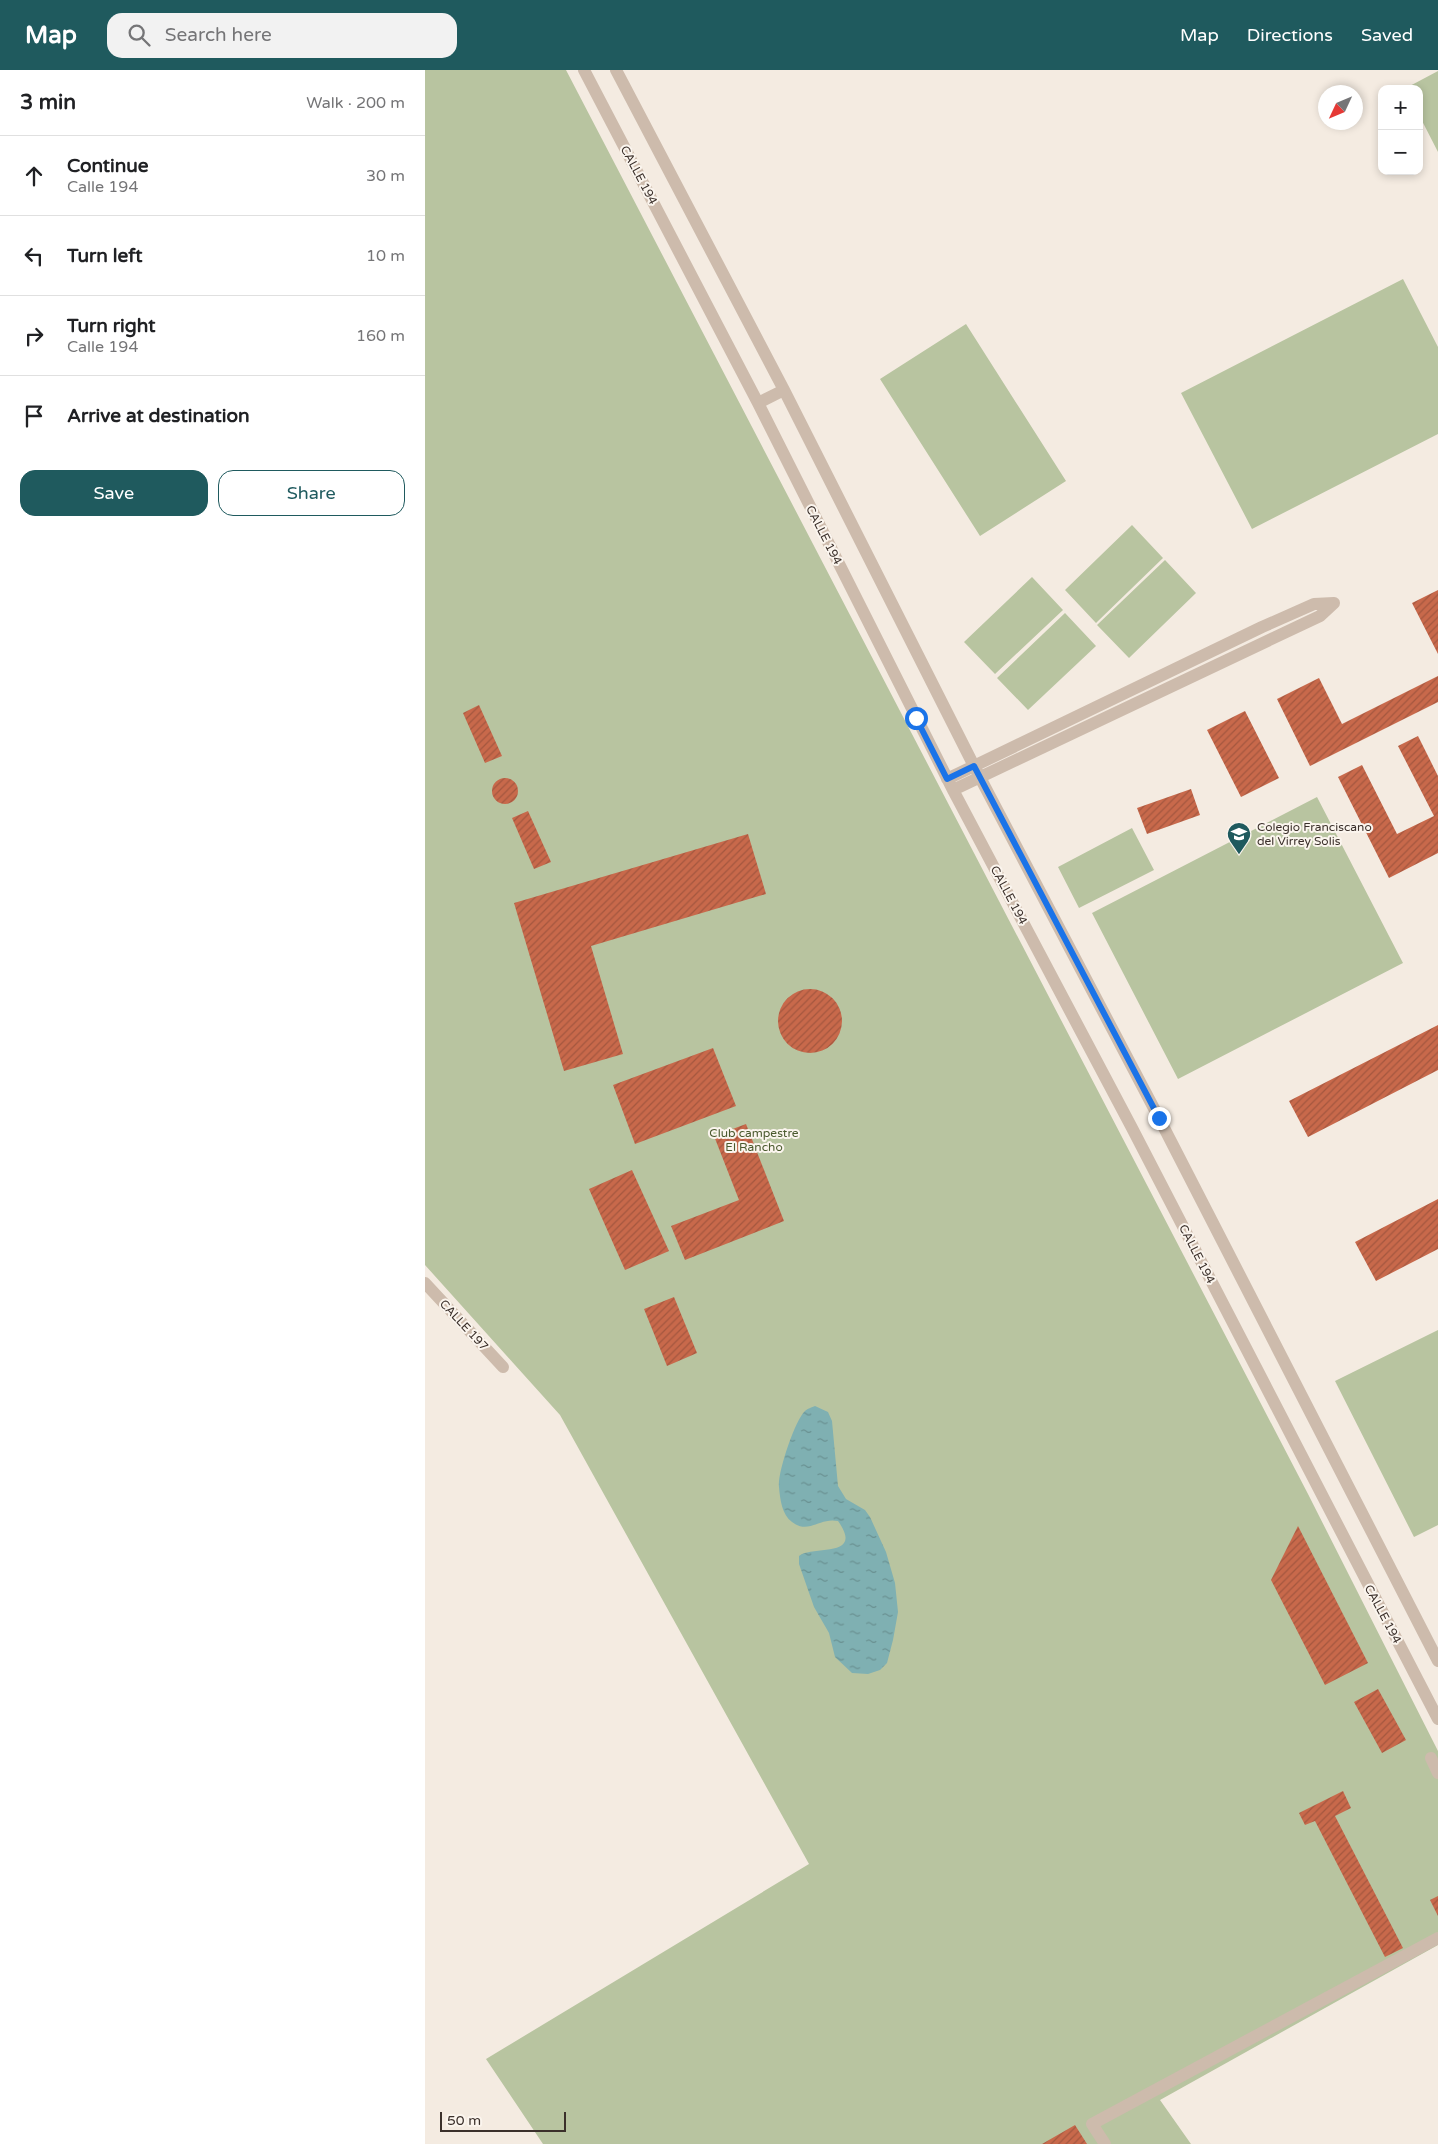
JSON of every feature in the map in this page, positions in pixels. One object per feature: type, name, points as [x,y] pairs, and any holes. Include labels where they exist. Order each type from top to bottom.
[{"type":"street","name":"CALLE 194","points":[[584,70],[759,403],[950,784],[1128,1119],[1438,1719]]},
{"type":"street","points":[[616,70],[784,390],[977,771],[1164,1127],[1438,1662]]},
{"type":"street","points":[[759,403],[784,390]]},
{"type":"street","points":[[950,784],[1262,627],[1314,604],[1334,603],[1320,616],[977,771]]},
{"type":"street","name":"CALLE 197","points":[[425,1283],[503,1367]]},
{"type":"street","points":[[1431,1758],[1438,1773]]},
{"type":"street","points":[[1105,2144],[1092,2124],[1438,1938]]},
{"type":"green space","name":"Club campestre El Rancho","points":[[425,70],[566,70],[1308,1494],[1438,1751],[1438,1945],[1160,2100],[1191,2144],[543,2144],[486,2059],[809,1864],[560,1415],[425,1265]]},
{"type":"green space","points":[[1438,71],[1438,152],[1423,123],[1423,85],[1412,85]]},
{"type":"green space","points":[[1403,279],[1438,347],[1438,434],[1252,529],[1181,393]]},
{"type":"green space","points":[[966,324],[1066,481],[980,536],[880,379]]},
{"type":"green space","points":[[1132,525],[1163,558],[1096,623],[1065,590]]},
{"type":"green space","points":[[1165,560],[1196,593],[1129,658],[1097,625]]},
{"type":"green space","points":[[1032,577],[1063,610],[995,674],[964,642]]},
{"type":"green space","points":[[1065,613],[1096,646],[1028,710],[997,678]]},
{"type":"green space","points":[[1317,797],[1403,963],[1178,1079],[1092,913]]},
{"type":"green space","points":[[1132,828],[1154,870],[1079,908],[1058,867]]},
{"type":"green space","points":[[1438,1330],[1438,1525],[1414,1537],[1335,1381]]},
{"type":"water","points":[[815,1406],[828,1412],[832,1421],[838,1486],[846,1499],[865,1510],[870,1517],[886,1552],[895,1583],[898,1612],[887,1663],[880,1670],[868,1674],[852,1673],[835,1657],[829,1633],[814,1607],[799,1564],[799,1556],[806,1553],[841,1546],[845,1541],[845,1533],[838,1521],[831,1520],[804,1527],[798,1526],[786,1515],[781,1502],[779,1480],[787,1448],[801,1416],[806,1410]]},
{"type":"building","points":[[1438,590],[1438,654],[1412,603]]},
{"type":"building","points":[[1438,676],[1438,702],[1310,766],[1277,699],[1319,678],[1342,724]]},
{"type":"building","points":[[479,705],[502,756],[485,763],[463,713]]},
{"type":"building","points":[[1245,711],[1279,778],[1241,797],[1207,730]]},
{"type":"building","points":[[1418,736],[1438,776],[1438,853],[1389,878],[1338,777],[1362,765],[1397,834],[1434,816],[1398,746]]},
{"type":"building","points":[[505,778],[514,782],[518,791],[514,800],[505,804],[496,800],[492,791],[496,782]]},
{"type":"building","points":[[1191,789],[1200,815],[1147,834],[1137,808]]},
{"type":"building","points":[[528,811],[551,862],[534,869],[512,818]]},
{"type":"building","points":[[748,834],[766,894],[591,946],[623,1054],[564,1071],[514,903]]},
{"type":"building","points":[[810,989],[828,995],[836,1003],[842,1021],[836,1039],[828,1047],[810,1053],[792,1047],[784,1039],[778,1021],[784,1003],[792,995]]},
{"type":"building","points":[[1438,1025],[1438,1070],[1308,1137],[1289,1101]]},
{"type":"building","points":[[713,1048],[736,1106],[635,1144],[613,1085]]},
{"type":"building","points":[[746,1124],[784,1221],[685,1260],[671,1226],[739,1200],[714,1136]]},
{"type":"building","points":[[632,1170],[669,1251],[625,1270],[589,1189]]},
{"type":"building","points":[[1438,1199],[1438,1249],[1376,1281],[1355,1242]]},
{"type":"building","points":[[674,1297],[697,1353],[667,1366],[644,1309]]},
{"type":"building","points":[[1298,1526],[1368,1663],[1325,1685],[1271,1580]]},
{"type":"building","points":[[1378,1689],[1406,1740],[1382,1753],[1354,1702]]},
{"type":"building","points":[[1343,1791],[1351,1808],[1335,1816],[1403,1948],[1385,1957],[1315,1821],[1305,1825],[1299,1813]]},
{"type":"building","points":[[1438,1896],[1438,1916],[1430,1900]]},
{"type":"building","points":[[1075,2125],[1087,2144],[1042,2144]]},
{"type":"place","name":"Colegio Franciscano del Virrey Solis","points":[[1239,855]]},
{"type":"route","points":[[916,718],[947,779],[974,766],[1159,1118]]}]
